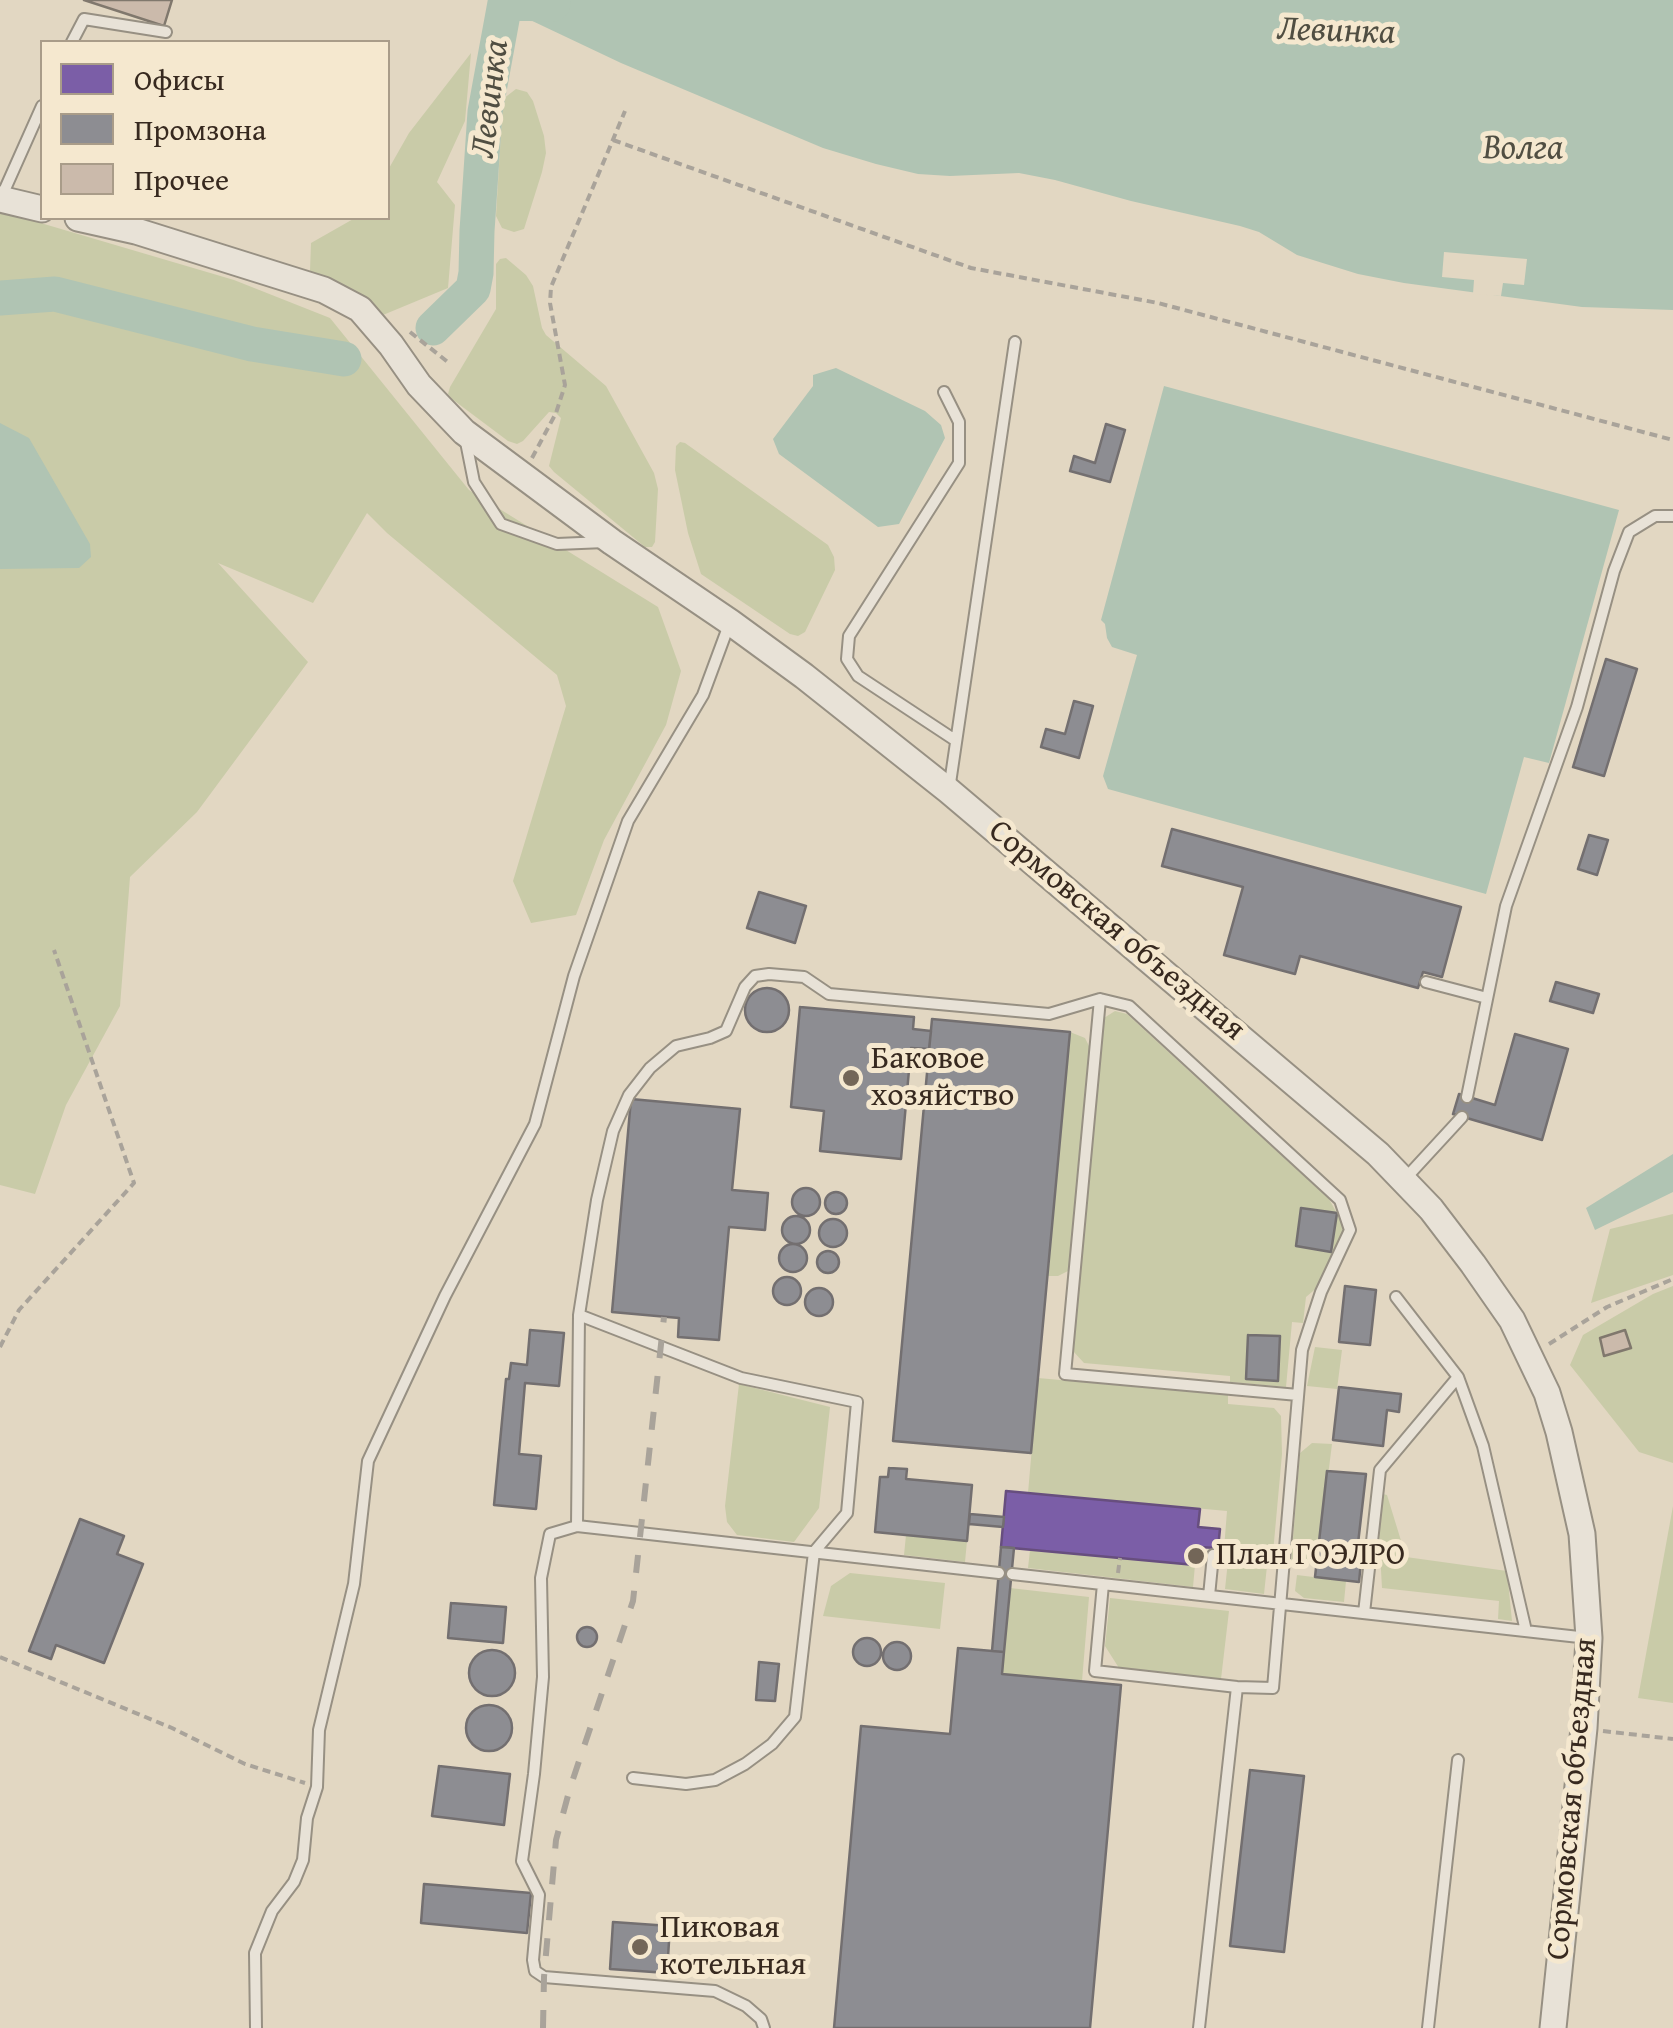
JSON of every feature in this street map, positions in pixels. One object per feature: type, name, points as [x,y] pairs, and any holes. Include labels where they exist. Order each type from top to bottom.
[{"type":"street","points":[[0,199],[40,209]]},
{"type":"street","name":"Сормовская объездная","points":[[99,220],[142,224],[324,290],[360,309],[392,345],[419,385],[464,432],[612,542],[804,676],[949,791],[1378,1154],[1430,1209],[1512,1320],[1547,1393],[1582,1534],[1589,1638],[1584,1728],[1553,2028]]},
{"type":"lane","points":[[73,40],[84,19],[166,32]]},
{"type":"lane","points":[[0,199],[40,110]]},
{"type":"lane","points":[[949,791],[1015,342]]},
{"type":"lane","points":[[944,392],[959,422],[959,463],[849,636],[847,660],[858,676],[955,740]]},
{"type":"lane","points":[[464,432],[474,482],[501,524],[557,544],[612,542]]},
{"type":"lane","points":[[1467,1097],[1506,906],[1577,707],[1614,571],[1629,532],[1655,516],[1673,516]]},
{"type":"lane","points":[[256,2028],[256,1952],[272,1911],[294,1882],[304,1860],[307,1818],[316,1787],[319,1730],[354,1584],[368,1461],[445,1296],[534,1124],[574,976],[628,821],[702,696],[730,622]]},
{"type":"lane","points":[[577,1526],[580,1315],[597,1200],[613,1131],[629,1095],[650,1068],[676,1046],[726,1031],[745,987],[755,976],[804,976],[830,994],[1049,1014],[1100,1000],[1129,1006],[1340,1200],[1350,1230],[1302,1350],[1273,1688],[1096,1671],[1103,1584]]},
{"type":"lane","points":[[1426,982],[1487,998]]},
{"type":"lane","points":[[1100,1000],[1065,1374],[1298,1396]]},
{"type":"lane","points":[[1404,1181],[1462,1116]]},
{"type":"lane","points":[[1396,1297],[1458,1378],[1483,1446],[1526,1631]]},
{"type":"lane","points":[[580,1315],[742,1378],[857,1402],[847,1513],[814,1552],[795,1717],[772,1744],[714,1780],[686,1784],[633,1778]]},
{"type":"lane","points":[[1364,1613],[1380,1470],[1458,1378]]},
{"type":"lane","points":[[764,2028],[761,2019],[746,2006],[715,1992],[544,1977],[535,1971],[539,1895],[522,1861],[543,1677],[541,1578],[550,1534],[577,1526],[999,1573]]},
{"type":"lane","points":[[1209,1596],[1213,1555],[1284,1561]]},
{"type":"lane","points":[[1012,1574],[1589,1638]]},
{"type":"lane","points":[[1199,2028],[1237,1686]]},
{"type":"lane","points":[[1428,2028],[1458,1760]]},
{"type":"path","points":[[523,475],[548,429],[565,385],[550,303],[551,286],[626,111]]},
{"type":"path","points":[[613,140],[971,268],[1158,302],[1673,440]]},
{"type":"path","points":[[409,331],[449,363]]},
{"type":"path","points":[[0,1347],[19,1310],[134,1183],[54,950]]},
{"type":"path","points":[[1530,1357],[1607,1307],[1673,1280]]},
{"type":"path","points":[[0,1656],[172,1728],[244,1764],[316,1787]]},
{"type":"path","points":[[1584,1728],[1673,1740]]},
{"type":"shaded area","points":[[471,53],[465,121],[437,182],[455,205],[448,288],[383,315],[310,271],[311,243],[351,220],[390,220],[390,166],[409,133]]},
{"type":"shaded area","points":[[516,89],[527,92],[533,101],[546,153],[524,229],[514,232],[502,228],[496,216],[503,99]]},
{"type":"shaded area","points":[[0,211],[234,280],[330,318],[469,490],[658,607],[681,671],[666,725],[604,840],[576,915],[531,923],[513,881],[566,706],[557,675],[367,513],[313,603],[218,563],[308,662],[197,812],[130,877],[120,1006],[66,1105],[35,1194],[0,1185]]},
{"type":"shaded area","points":[[506,258],[533,286],[546,335],[606,386],[654,473],[658,489],[652,547],[645,547],[549,466],[561,418],[556,413],[549,412],[517,444],[448,394],[496,309],[496,264]]},
{"type":"shaded area","points":[[680,442],[828,545],[835,570],[805,632],[798,636],[790,634],[701,574],[675,470],[676,446]]},
{"type":"shaded area","points":[[1115,1011],[1127,1014],[1329,1199],[1345,1228],[1319,1286],[1306,1297],[1303,1323],[1292,1322],[1286,1387],[1230,1382],[1230,1376],[1084,1363],[1073,1351],[1104,1018]]},
{"type":"shaded area","points":[[1070,1032],[1085,1038],[1091,1050],[1070,1270],[1048,1276]]},
{"type":"shaded area","points":[[1673,1214],[1673,1275],[1591,1303],[1610,1229]]},
{"type":"shaded area","points":[[1673,1286],[1673,1463],[1639,1452],[1570,1365],[1583,1335]]},
{"type":"shaded area","points":[[1315,1347],[1342,1350],[1337,1389],[1307,1386]]},
{"type":"shaded area","points":[[1038,1378],[1228,1395],[1228,1404],[1274,1408],[1281,1416],[1282,1454],[1273,1553],[1224,1549],[1227,1511],[1028,1493]]},
{"type":"shaded area","points":[[739,1384],[830,1407],[819,1508],[794,1542],[737,1535],[727,1522],[725,1506]]},
{"type":"shaded area","points":[[1312,1443],[1332,1444],[1317,1564],[1291,1562],[1300,1453]]},
{"type":"shaded area","points":[[1383,1494],[1387,1495],[1406,1557],[1507,1571],[1512,1621],[1498,1619],[1499,1601],[1382,1588],[1379,1534]]},
{"type":"shaded area","points":[[1673,1506],[1673,1703],[1638,1698]]},
{"type":"shaded area","points":[[906,1535],[967,1541],[965,1562],[904,1555]]},
{"type":"shaded area","points":[[1030,1550],[1195,1565],[1193,1587],[1028,1568]]},
{"type":"shaded area","points":[[1228,1561],[1267,1566],[1264,1594],[1225,1589]]},
{"type":"shaded area","points":[[850,1573],[945,1583],[940,1629],[823,1616],[831,1586]]},
{"type":"shaded area","points":[[1297,1575],[1346,1581],[1344,1602],[1304,1598],[1295,1591]]},
{"type":"shaded area","points":[[1010,1588],[1089,1597],[1082,1681],[1002,1674]]},
{"type":"shaded area","points":[[1110,1598],[1229,1611],[1221,1679],[1119,1668],[1105,1646]]},
{"type":"water","name":"Волга","points":[[502,0],[1673,0],[1673,310],[1582,307],[1404,283],[1297,255],[1259,232],[1240,226],[1055,180],[1019,173],[918,174],[876,164],[823,148],[621,63],[526,18]]},
{"type":"water","points":[[836,368],[925,411],[941,425],[945,438],[899,524],[878,527],[779,454],[773,439],[813,386],[813,375]]},
{"type":"water","points":[[1164,386],[1619,510],[1549,763],[1524,757],[1486,894],[1108,789],[1103,776],[1137,655],[1112,647],[1101,620]]},
{"type":"water","points":[[0,423],[29,438],[90,544],[91,557],[79,568],[0,569]]},
{"type":"water","points":[[1673,1154],[1673,1192],[1595,1230],[1586,1208]]},
{"type":"pier","points":[[1444,252],[1527,259],[1524,285],[1503,283],[1501,296],[1473,294],[1474,280],[1442,277]]},
{"type":"building: Офисы","points":[[1006,1491],[1200,1509],[1198,1527],[1220,1529],[1218,1548],[1197,1547],[1195,1565],[1001,1547]]},
{"type":"building: Промзона","points":[[1106,424],[1125,430],[1110,482],[1070,471],[1074,456],[1095,463]]},
{"type":"building: Промзона","points":[[1606,659],[1637,669],[1604,776],[1573,767]]},
{"type":"building: Промзона","points":[[1074,701],[1093,706],[1079,758],[1041,747],[1046,729],[1065,734]]},
{"type":"building: Промзона","points":[[1172,829],[1461,907],[1442,977],[1423,972],[1418,988],[1300,956],[1295,974],[1224,955],[1243,887],[1162,866]]},
{"type":"building: Промзона","points":[[1589,835],[1608,840],[1597,875],[1578,869]]},
{"type":"building: Промзона","points":[[759,892],[806,906],[795,943],[747,928]]},
{"type":"building: Промзона","points":[[1556,982],[1599,994],[1593,1013],[1550,1001]]},
{"type":"building: Промзона","points":[[767,988],[782,995],[789,1010],[782,1025],[767,1032],[752,1025],[745,1010],[752,995]]},
{"type":"building: Промзона","name":"Баковое хозяйство","points":[[800,1007],[914,1017],[913,1029],[931,1031],[929,1049],[911,1048],[901,1159],[820,1151],[824,1111],[791,1107]]},
{"type":"building: Промзона","points":[[932,1019],[1070,1032],[1031,1453],[893,1441]]},
{"type":"building: Промзона","points":[[1515,1034],[1568,1049],[1542,1140],[1453,1114],[1459,1094],[1495,1105]]},
{"type":"building: Промзона","points":[[631,1099],[740,1109],[732,1190],[768,1193],[765,1230],[729,1227],[719,1340],[678,1337],[679,1318],[612,1312]]},
{"type":"building: Промзона","points":[[806,1188],[816,1192],[820,1202],[816,1212],[806,1216],[796,1212],[792,1202],[796,1192]]},
{"type":"building: Промзона","points":[[832,1192],[840,1192],[847,1203],[840,1214],[832,1214],[825,1207],[825,1199]]},
{"type":"building: Промзона","points":[[1301,1208],[1337,1213],[1331,1252],[1296,1246]]},
{"type":"building: Промзона","points":[[796,1216],[806,1220],[810,1230],[806,1240],[796,1244],[786,1240],[782,1230],[786,1220]]},
{"type":"building: Промзона","points":[[833,1219],[843,1223],[847,1233],[843,1243],[833,1247],[823,1243],[819,1233],[823,1223]]},
{"type":"building: Промзона","points":[[793,1244],[803,1248],[807,1258],[803,1268],[793,1272],[783,1268],[779,1258],[783,1248]]},
{"type":"building: Промзона","points":[[824,1251],[832,1251],[839,1262],[832,1273],[824,1273],[817,1266],[817,1258]]},
{"type":"building: Промзона","points":[[787,1277],[797,1281],[801,1291],[797,1301],[787,1305],[777,1301],[773,1291],[777,1281]]},
{"type":"building: Промзона","points":[[1345,1286],[1376,1290],[1370,1345],[1339,1342]]},
{"type":"building: Промзона","points":[[819,1288],[829,1292],[833,1302],[829,1312],[819,1316],[809,1312],[805,1302],[809,1292]]},
{"type":"building: Промзона","points":[[530,1330],[564,1333],[559,1386],[525,1383],[519,1454],[541,1456],[536,1509],[494,1505],[506,1379],[511,1363],[527,1365]]},
{"type":"building: Промзона","points":[[1248,1335],[1280,1336],[1278,1381],[1246,1379]]},
{"type":"building: Промзона","points":[[1339,1387],[1401,1394],[1399,1412],[1387,1410],[1383,1446],[1333,1440]]},
{"type":"building: Промзона","points":[[889,1468],[907,1469],[906,1479],[972,1485],[967,1541],[875,1532],[880,1477],[888,1477]]},
{"type":"building: Промзона","points":[[1327,1471],[1366,1474],[1356,1561],[1361,1562],[1359,1582],[1315,1577]]},
{"type":"building: Промзона","points":[[970,1514],[1004,1517],[1003,1527],[969,1524]]},
{"type":"building: Промзона","points":[[80,1519],[124,1536],[117,1554],[143,1564],[104,1663],[56,1645],[51,1659],[29,1651]]},
{"type":"building: Промзона","points":[[1001,1547],[1014,1548],[1004,1652],[992,1651]]},
{"type":"building: Промзона","points":[[451,1603],[506,1607],[503,1643],[448,1638]]},
{"type":"building: Промзона","points":[[587,1627],[597,1637],[587,1647],[577,1637]]},
{"type":"building: Промзона","points":[[867,1638],[877,1642],[881,1652],[877,1662],[867,1666],[857,1662],[853,1652],[857,1642]]},
{"type":"building: Промзона","points":[[897,1642],[907,1646],[911,1656],[907,1666],[897,1670],[887,1666],[883,1656],[887,1646]]},
{"type":"building: Промзона","points":[[958,1648],[1004,1652],[1002,1674],[1121,1685],[1090,2028],[834,2028],[861,1726],[950,1734]]},
{"type":"building: Промзона","points":[[492,1650],[508,1657],[515,1673],[508,1689],[492,1696],[476,1689],[469,1673],[476,1657]]},
{"type":"building: Промзона","points":[[759,1662],[779,1664],[775,1701],[756,1700]]},
{"type":"building: Промзона","points":[[489,1705],[505,1712],[512,1728],[505,1744],[489,1751],[473,1744],[466,1728],[473,1712]]},
{"type":"building: Промзона","points":[[439,1766],[510,1774],[504,1825],[432,1816]]},
{"type":"building: Промзона","points":[[1250,1770],[1304,1776],[1284,1952],[1230,1946]]},
{"type":"building: Промзона","points":[[424,1884],[531,1893],[527,1933],[421,1923]]},
{"type":"building: Промзона","name":"Пиковая котельная","points":[[613,1922],[670,1926],[667,1973],[610,1969]]},
{"type":"building: Прочее","points":[[84,0],[172,0],[164,26]]},
{"type":"building: Прочее","points":[[1625,1330],[1631,1348],[1604,1356],[1600,1338]]},
{"type":"waterway","name":"Левинка","points":[[433,328],[473,289],[485,112],[505,3],[553,4]]},
{"type":"waterway","name":"Левинка","points":[[0,298],[55,294],[252,344],[344,359]]},
{"type":"railway","points":[[543,2028],[556,1840],[633,1601],[664,1317]]},
{"type":"place","name":"Баковое хозяйство","points":[[851,1078]]},
{"type":"place","name":"План ГОЭЛРО","points":[[1196,1556]]},
{"type":"place","name":"Пиковая котельная","points":[[640,1947]]}]
